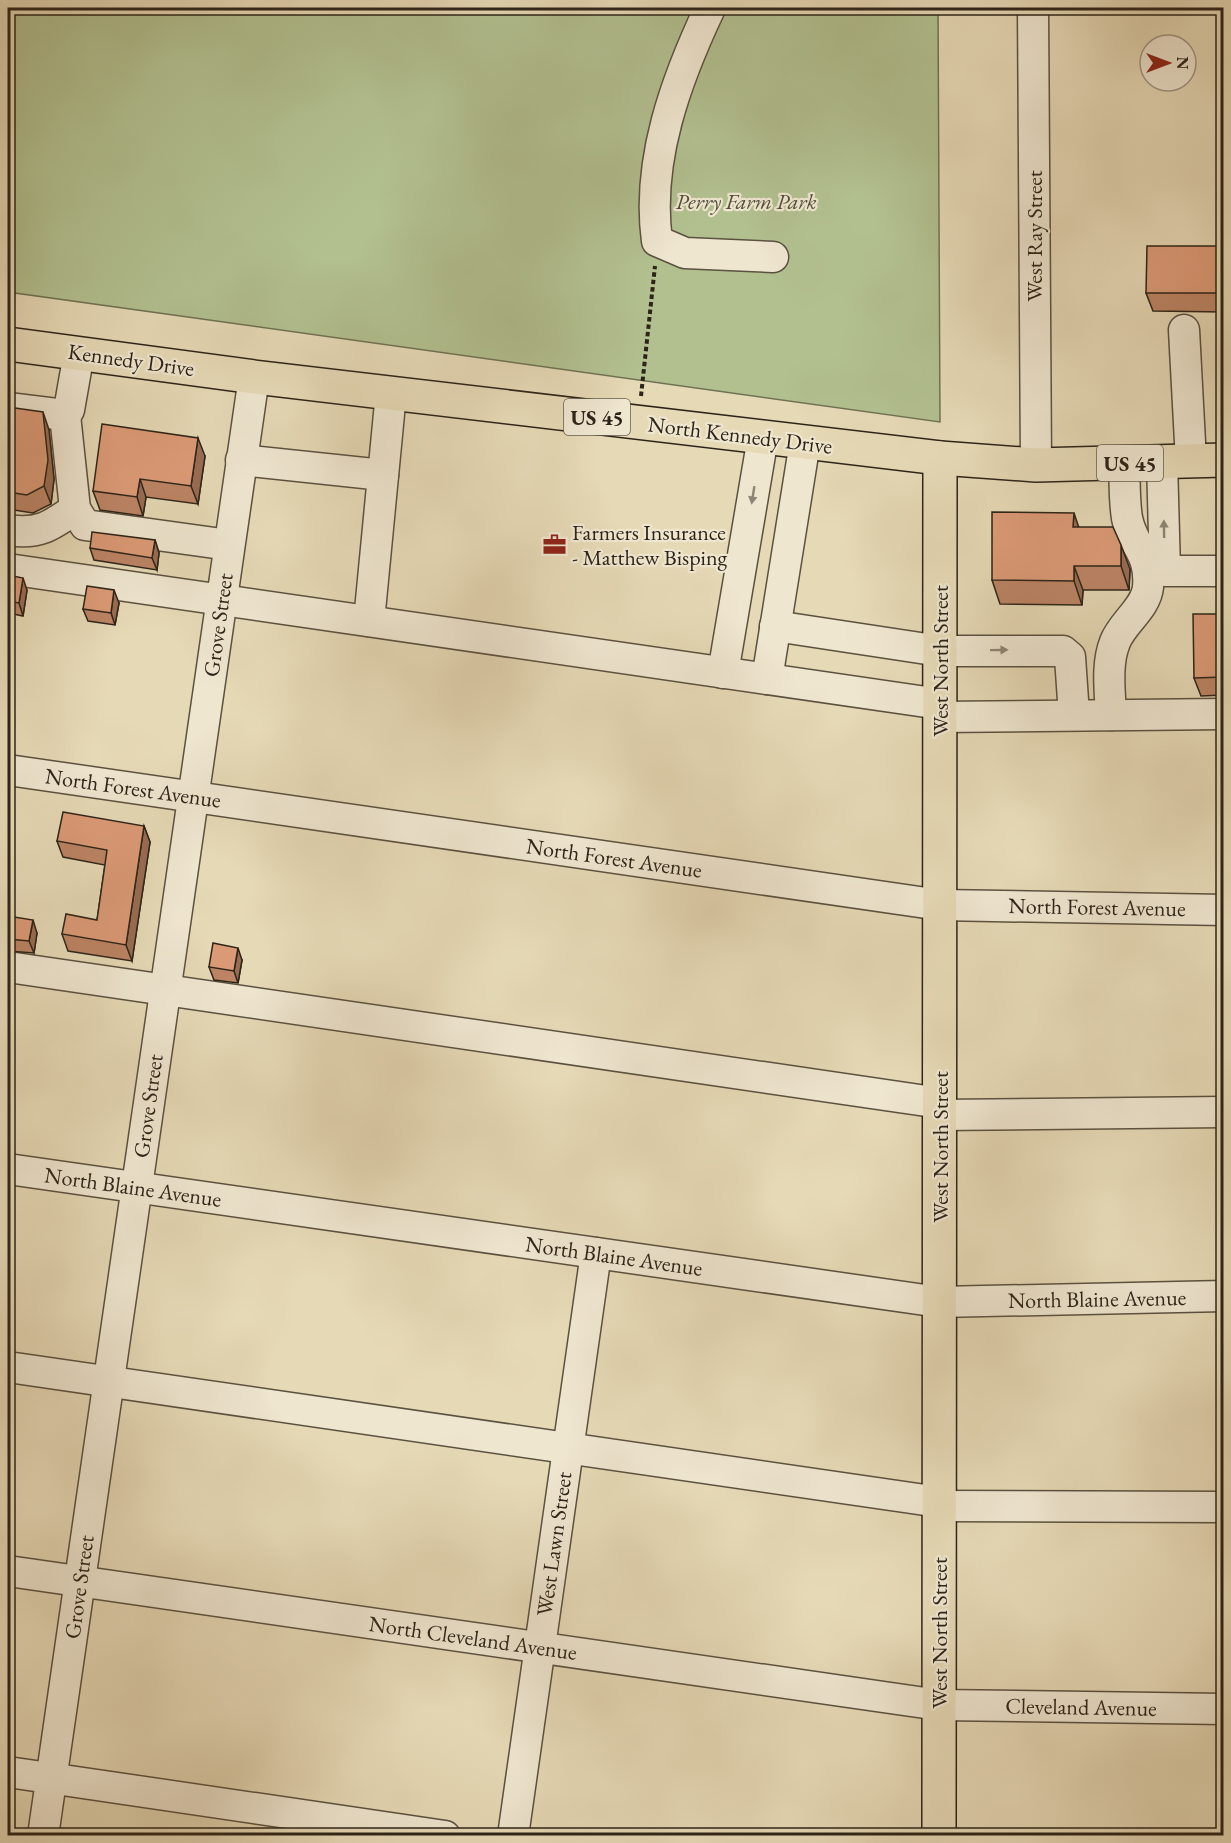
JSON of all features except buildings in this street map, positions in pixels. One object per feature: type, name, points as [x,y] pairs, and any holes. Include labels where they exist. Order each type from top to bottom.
[{"type":"main road","name":"Kennedy Drive","points":[[8,344],[254,377]]},
{"type":"main road","name":"North Kennedy Drive","points":[[254,377],[940,458]]},
{"type":"main road","name":"US 45","points":[[940,458],[1035,465],[1224,460]]},
{"type":"main road","name":"West North Street","points":[[939,1836],[940,458]]},
{"type":"street","points":[[710,8],[685,61],[656,168],[653,215],[657,242],[685,254],[773,257]]},
{"type":"street","name":"West Ray Street","points":[[1033,8],[1035,465]]},
{"type":"street","points":[[1184,330],[1177,461],[1165,571],[1224,571]]},
{"type":"street","points":[[64,415],[69,410],[79,353]]},
{"type":"street","name":"Grove Street","points":[[43,1836],[254,377]]},
{"type":"street","points":[[369,621],[391,393]]},
{"type":"street","points":[[8,408],[64,415]]},
{"type":"street","points":[[64,415],[75,509],[85,525],[229,545]]},
{"type":"street","points":[[723,673],[763,437]]},
{"type":"street","points":[[767,679],[805,442]]},
{"type":"street","points":[[241,460],[383,475]]},
{"type":"street","points":[[1110,715],[1110,667],[1115,641],[1148,590],[1148,571],[1142,549],[1132,535],[1127,518],[1124,463]]},
{"type":"street","points":[[8,530],[26,533],[52,526],[75,509]]},
{"type":"street","points":[[8,569],[767,679],[940,710],[1074,716],[1224,714]]},
{"type":"street","points":[[775,626],[940,651],[1063,651],[1070,657],[1074,716]]},
{"type":"street","name":"North Forest Avenue","points":[[8,770],[940,905],[1224,910]]},
{"type":"street","points":[[8,967],[940,1109],[1224,1112]]},
{"type":"street","name":"North Blaine Avenue","points":[[8,1169],[939,1302],[1224,1296]]},
{"type":"street","name":"West Lawn Street","points":[[513,1836],[596,1253]]},
{"type":"street","points":[[8,1367],[939,1504],[1224,1507]]},
{"type":"street","name":"North Cleveland Avenue","points":[[8,1572],[939,1705]]},
{"type":"street","name":"Cleveland Avenue","points":[[939,1705],[1224,1709]]},
{"type":"street","points":[[8,1772],[445,1836]]},
{"type":"path","points":[[639,422],[657,242]]},
{"type":"green space","name":"Perry Farm Park","points":[[8,8],[938,8],[940,422],[8,292]]},
{"type":"place","name":"Farmers Insurance - Matthew Bisping","points":[[554,545]]}]
